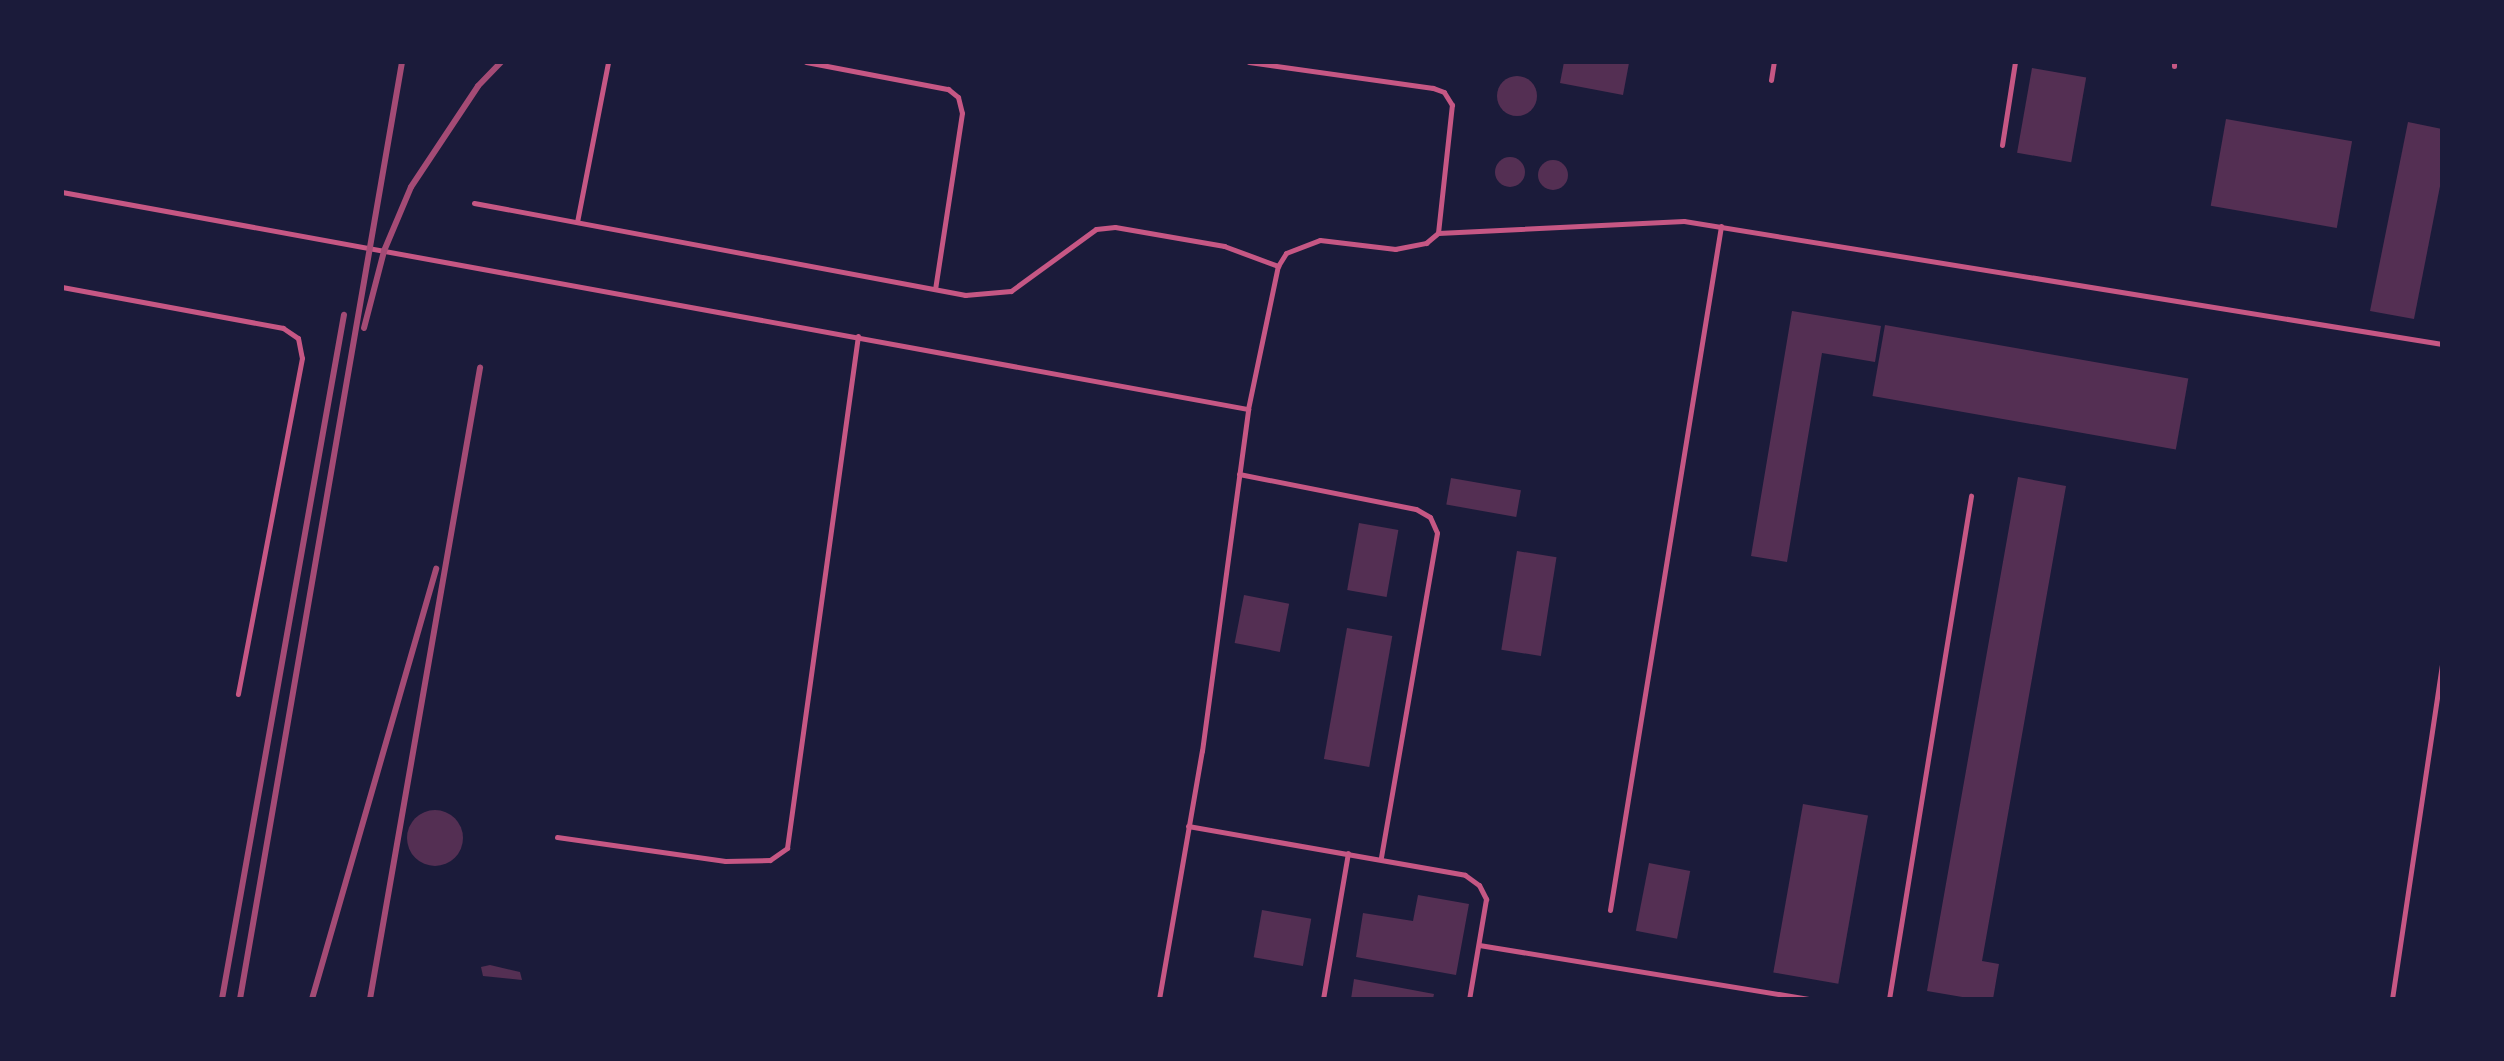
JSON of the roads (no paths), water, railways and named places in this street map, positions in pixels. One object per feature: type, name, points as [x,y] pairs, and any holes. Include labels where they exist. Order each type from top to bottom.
[{"type":"lane","points":[[577,222],[608,62]]},
{"type":"lane","points":[[806,62],[948,89],[958,97],[962,113],[935,289]]},
{"type":"lane","points":[[1249,62],[1444,92],[1452,105],[1438,233]]},
{"type":"lane","points":[[1771,80],[1774,62]]},
{"type":"lane","points":[[2002,145],[2015,62]]},
{"type":"lane","points":[[62,192],[1248,409]]},
{"type":"lane","points":[[474,203],[978,295],[1011,291],[1096,229],[1115,227],[1224,246],[1278,266]]},
{"type":"lane","points":[[1159,999],[1188,826],[1248,409],[1278,266],[1286,253],[1320,240],[1395,249],[1426,243],[1438,233],[1633,221],[1721,226],[2442,344]]},
{"type":"lane","points":[[1610,910],[1721,226]]},
{"type":"lane","points":[[62,287],[283,328],[298,338],[302,358],[238,694]]},
{"type":"lane","points":[[557,837],[725,861],[770,860],[787,848],[858,336]]},
{"type":"lane","points":[[1239,474],[1416,509],[1430,517],[1437,533],[1381,858]]},
{"type":"lane","points":[[1889,999],[1971,496]]},
{"type":"lane","points":[[2392,999],[2442,665]]},
{"type":"lane","points":[[1188,826],[1465,875],[1479,885],[1486,899],[1469,999]]},
{"type":"lane","points":[[1323,999],[1348,853]]},
{"type":"lane","points":[[1479,945],[1809,999]]},
{"type":"railway","points":[[240,999],[402,62]]},
{"type":"railway","points":[[364,328],[384,251],[411,187],[478,86],[501,62]]},
{"type":"railway","points":[[222,999],[344,315]]},
{"type":"railway","points":[[370,999],[480,368]]},
{"type":"railway","points":[[312,999],[436,569]]}]
